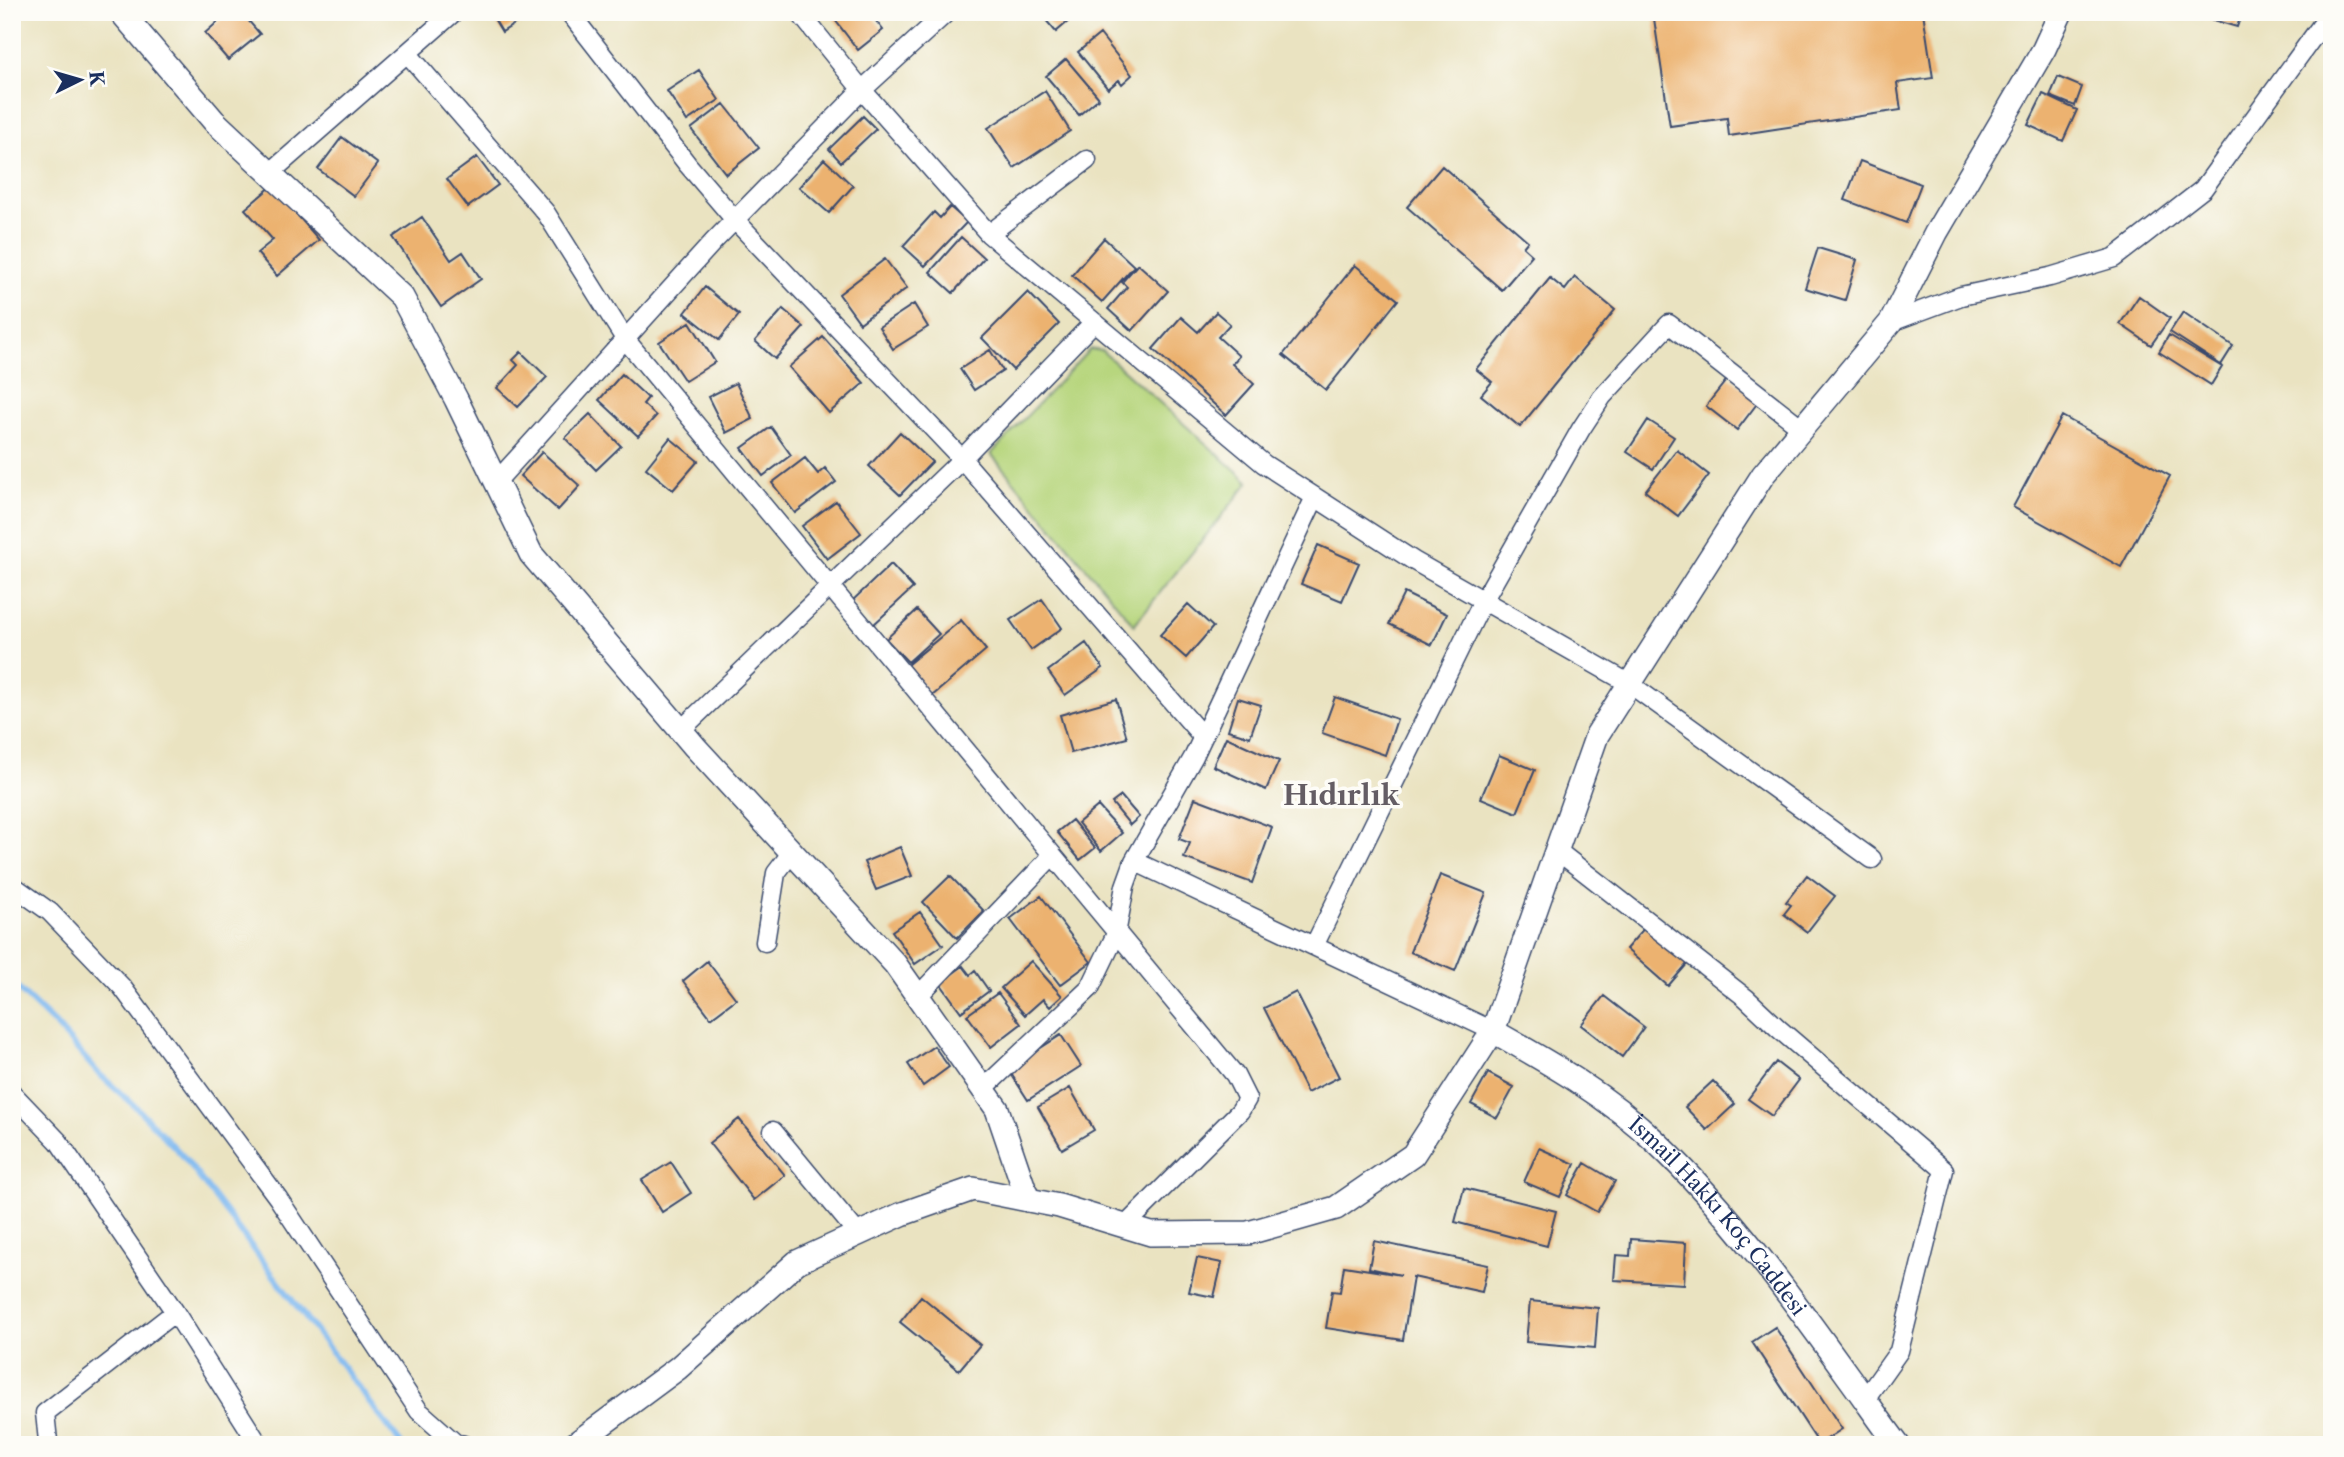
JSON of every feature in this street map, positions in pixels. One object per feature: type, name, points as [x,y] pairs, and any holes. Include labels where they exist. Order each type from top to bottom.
[{"type":"street","points":[[121,12],[214,121],[402,298],[456,399],[531,554],[681,730],[895,964],[997,1109],[1028,1200]]},
{"type":"street","points":[[270,173],[454,12]]},
{"type":"street","points":[[569,12],[734,220],[962,459],[1203,737]]},
{"type":"street","points":[[799,12],[862,90],[989,234],[1264,464],[1415,561],[1630,684],[1872,859]]},
{"type":"street","points":[[496,482],[734,220],[862,90],[947,12]]},
{"type":"street","points":[[568,1445],[574,1444],[678,1368],[797,1262],[902,1214],[973,1189],[1059,1206],[1151,1234],[1248,1233],[1336,1208],[1413,1155],[1493,1031],[1597,735],[1763,475],[1891,322],[1936,233],[2044,49],[2062,12]]},
{"type":"street","points":[[1891,322],[1961,296],[2050,277],[2114,258],[2203,189],[2326,13]]},
{"type":"street","points":[[408,54],[547,213],[625,339],[1235,1076],[1248,1099],[1240,1111],[1125,1226]]},
{"type":"street","points":[[989,234],[1087,160]]},
{"type":"street","points":[[681,730],[962,459],[1094,322]]},
{"type":"street","points":[[1314,946],[1483,601],[1602,397],[1669,324],[1802,428]]},
{"type":"street","points":[[983,1089],[1090,988],[1116,934],[1125,886],[1134,861],[1194,756],[1315,497]]},
{"type":"street","points":[[1555,849],[1746,998],[1944,1170],[1899,1352],[1865,1399]]},
{"type":"street","points":[[765,942],[776,873],[792,852]]},
{"type":"street","points":[[918,996],[1052,856]]},
{"type":"street","points":[[1134,861],[1493,1031]]},
{"type":"street","points":[[12,885],[50,912],[122,987],[278,1198],[419,1411],[456,1443],[464,1445]]},
{"type":"street","name":"İsmail Hakkı Koç Caddesi","points":[[1493,1031],[1560,1069],[1654,1140],[1721,1209],[1749,1243],[1898,1445]]},
{"type":"street","points":[[12,1093],[59,1142],[174,1312],[259,1445]]},
{"type":"street","points":[[773,1131],[858,1234]]},
{"type":"street","points":[[51,1445],[48,1441],[46,1413],[174,1312]]},
{"type":"green space","points":[[1090,349],[1102,351],[1249,482],[1134,625],[991,454]]},
{"type":"building","points":[[229,12],[241,12],[260,34],[228,60],[205,33]]},
{"type":"building","points":[[490,12],[533,12],[502,32]]},
{"type":"building","points":[[829,12],[869,12],[883,30],[858,50]]},
{"type":"building","points":[[1039,12],[1076,12],[1077,14],[1056,32]]},
{"type":"building","points":[[1653,12],[1923,12],[1933,78],[1897,83],[1901,110],[1729,136],[1727,118],[1670,126]]},
{"type":"building","points":[[2207,12],[2242,12],[2237,27],[2206,18]]},
{"type":"building","points":[[1100,34],[1132,75],[1122,84],[1119,80],[1108,89],[1078,52]]},
{"type":"building","points":[[1066,59],[1099,98],[1079,115],[1046,76]]},
{"type":"building","points":[[699,70],[719,100],[687,121],[667,91]]},
{"type":"building","points":[[2058,77],[2082,87],[2075,106],[2050,96]]},
{"type":"building","points":[[1045,91],[1070,131],[1014,168],[988,128]]},
{"type":"building","points":[[2043,94],[2077,110],[2063,141],[2028,125]]},
{"type":"building","points":[[724,104],[759,148],[726,174],[691,129]]},
{"type":"building","points":[[863,116],[876,129],[841,162],[829,149]]},
{"type":"building","points":[[342,137],[378,164],[354,196],[318,169]]},
{"type":"building","points":[[477,157],[498,185],[468,207],[447,179]]},
{"type":"building","points":[[824,159],[853,186],[829,213],[799,187]]},
{"type":"building","points":[[1860,161],[1921,184],[1906,223],[1845,200]]},
{"type":"building","points":[[1442,166],[1528,241],[1523,247],[1532,255],[1502,290],[1407,207]]},
{"type":"building","points":[[272,186],[319,240],[277,276],[257,253],[273,240],[245,209]]},
{"type":"building","points":[[950,207],[967,222],[925,266],[903,246],[934,212],[940,218]]},
{"type":"building","points":[[422,217],[451,260],[463,252],[481,279],[441,307],[393,237]]},
{"type":"building","points":[[961,237],[984,258],[953,293],[930,272]]},
{"type":"building","points":[[1104,238],[1134,266],[1102,302],[1072,275]]},
{"type":"building","points":[[1818,248],[1857,260],[1845,300],[1805,288]]},
{"type":"building","points":[[885,259],[907,288],[860,323],[839,294]]},
{"type":"building","points":[[1138,264],[1168,291],[1132,331],[1108,309],[1127,287],[1122,282]]},
{"type":"building","points":[[1355,265],[1398,300],[1326,390],[1283,355]]},
{"type":"building","points":[[1575,277],[1615,310],[1520,427],[1481,395],[1492,382],[1476,369],[1550,278],[1565,290]]},
{"type":"building","points":[[705,287],[739,315],[719,340],[685,313]]},
{"type":"building","points":[[1028,292],[1059,324],[1013,370],[982,338]]},
{"type":"building","points":[[2139,296],[2170,318],[2151,345],[2120,324]]},
{"type":"building","points":[[914,304],[928,327],[893,349],[879,327]]},
{"type":"building","points":[[783,309],[804,327],[775,359],[755,341]]},
{"type":"building","points":[[1216,312],[1230,324],[1218,337],[1239,356],[1232,364],[1254,384],[1226,415],[1153,349],[1181,317],[1198,332]]},
{"type":"building","points":[[2183,312],[2233,346],[2221,365],[2170,332]]},
{"type":"building","points":[[690,322],[715,362],[685,381],[659,342]]},
{"type":"building","points":[[2169,335],[2222,367],[2211,385],[2159,352]]},
{"type":"building","points":[[823,337],[864,383],[829,413],[789,367]]},
{"type":"building","points":[[990,350],[1003,371],[974,390],[960,369]]},
{"type":"building","points":[[521,352],[547,377],[518,407],[497,388],[518,365],[513,360]]},
{"type":"building","points":[[622,374],[648,398],[643,404],[656,416],[638,436],[599,400]]},
{"type":"building","points":[[1729,377],[1759,401],[1737,430],[1706,406]]},
{"type":"building","points":[[736,383],[753,419],[726,433],[708,397]]},
{"type":"building","points":[[590,414],[621,446],[596,470],[565,438]]},
{"type":"building","points":[[2062,416],[2170,476],[2121,567],[2013,507]]},
{"type":"building","points":[[1648,420],[1674,437],[1653,469],[1627,452]]},
{"type":"building","points":[[771,427],[791,455],[763,476],[742,448]]},
{"type":"building","points":[[900,432],[932,462],[900,495],[869,466]]},
{"type":"building","points":[[670,438],[698,461],[673,490],[646,468]]},
{"type":"building","points":[[1677,450],[1709,475],[1678,516],[1645,491]]},
{"type":"building","points":[[542,452],[580,486],[558,510],[520,476]]},
{"type":"building","points":[[805,458],[818,474],[825,468],[836,482],[795,513],[772,483]]},
{"type":"building","points":[[836,501],[861,533],[827,559],[802,526]]},
{"type":"building","points":[[1318,545],[1359,563],[1342,601],[1301,584]]},
{"type":"building","points":[[891,564],[913,588],[873,625],[852,601]]},
{"type":"building","points":[[1404,593],[1447,614],[1432,645],[1389,624]]},
{"type":"building","points":[[1042,599],[1062,628],[1031,650],[1010,620]]},
{"type":"building","points":[[1188,604],[1213,627],[1186,658],[1160,635]]},
{"type":"building","points":[[917,610],[939,634],[908,662],[886,639]]},
{"type":"building","points":[[961,620],[986,650],[932,696],[907,665]]},
{"type":"building","points":[[1086,643],[1103,668],[1065,695],[1048,671]]},
{"type":"building","points":[[1335,697],[1397,719],[1385,755],[1322,733]]},
{"type":"building","points":[[1238,698],[1261,705],[1250,737],[1228,730]]},
{"type":"building","points":[[1116,699],[1127,738],[1071,753],[1060,715]]},
{"type":"building","points":[[1226,737],[1279,761],[1266,790],[1213,766]]},
{"type":"building","points":[[1499,755],[1535,770],[1517,813],[1481,798]]},
{"type":"building","points":[[1121,796],[1139,817],[1130,825],[1112,803]]},
{"type":"building","points":[[1195,798],[1272,827],[1252,883],[1184,858],[1190,843],[1179,839]]},
{"type":"building","points":[[1098,806],[1122,833],[1101,851],[1078,823]]},
{"type":"building","points":[[1072,820],[1095,848],[1080,860],[1057,832]]},
{"type":"building","points":[[900,847],[912,876],[876,890],[864,862]]},
{"type":"building","points":[[1440,875],[1486,893],[1455,971],[1410,952]]},
{"type":"building","points":[[1807,875],[1835,896],[1807,932],[1784,914],[1791,905],[1786,902]]},
{"type":"building","points":[[950,876],[984,911],[957,938],[923,902]]},
{"type":"building","points":[[1041,896],[1091,962],[1060,985],[1010,919]]},
{"type":"building","points":[[920,912],[943,945],[915,964],[892,931]]},
{"type":"building","points":[[1646,926],[1688,963],[1668,986],[1626,949]]},
{"type":"building","points":[[707,961],[736,999],[711,1018],[683,981]]},
{"type":"building","points":[[1031,961],[1062,996],[1050,1007],[1043,999],[1025,1015],[1001,988]]},
{"type":"building","points":[[963,966],[970,975],[975,971],[989,991],[961,1012],[940,983]]},
{"type":"building","points":[[1296,992],[1339,1077],[1307,1093],[1264,1008]]},
{"type":"building","points":[[998,993],[1021,1024],[991,1047],[967,1015]]},
{"type":"building","points":[[1604,996],[1644,1027],[1622,1057],[1581,1025]]},
{"type":"building","points":[[1061,1035],[1081,1066],[1028,1100],[1008,1069]]},
{"type":"building","points":[[934,1046],[949,1067],[923,1086],[908,1064]]},
{"type":"building","points":[[1776,1062],[1799,1080],[1772,1116],[1748,1099]]},
{"type":"building","points":[[1488,1073],[1514,1087],[1497,1118],[1471,1104]]},
{"type":"building","points":[[1713,1081],[1735,1104],[1707,1130],[1685,1107]]},
{"type":"building","points":[[1070,1088],[1094,1130],[1062,1149],[1038,1107]]},
{"type":"building","points":[[739,1119],[785,1175],[754,1200],[709,1143]]},
{"type":"building","points":[[1539,1148],[1575,1164],[1560,1197],[1524,1182]]},
{"type":"building","points":[[671,1162],[691,1193],[662,1212],[642,1180]]},
{"type":"building","points":[[1585,1163],[1615,1181],[1597,1212],[1567,1195]]},
{"type":"building","points":[[1464,1188],[1556,1211],[1547,1246],[1455,1222]]},
{"type":"building","points":[[1631,1239],[1686,1243],[1684,1284],[1614,1280],[1616,1255],[1630,1256]]},
{"type":"building","points":[[1374,1241],[1488,1265],[1482,1292],[1413,1277],[1403,1340],[1326,1328],[1332,1291],[1340,1292],[1344,1266],[1401,1275],[1369,1268]]},
{"type":"building","points":[[1197,1258],[1222,1263],[1214,1297],[1189,1292]]},
{"type":"building","points":[[921,1296],[980,1345],[959,1370],[900,1322]]},
{"type":"building","points":[[1530,1301],[1598,1308],[1595,1348],[1526,1342]]},
{"type":"building","points":[[1775,1327],[1842,1429],[1819,1444],[1752,1342]]},
{"type":"waterway","points":[[12,983],[55,1024],[98,1073],[137,1108],[183,1156],[402,1445]]},
{"type":"district","name":"Hıdırlık","points":[[1341,795]]}]
